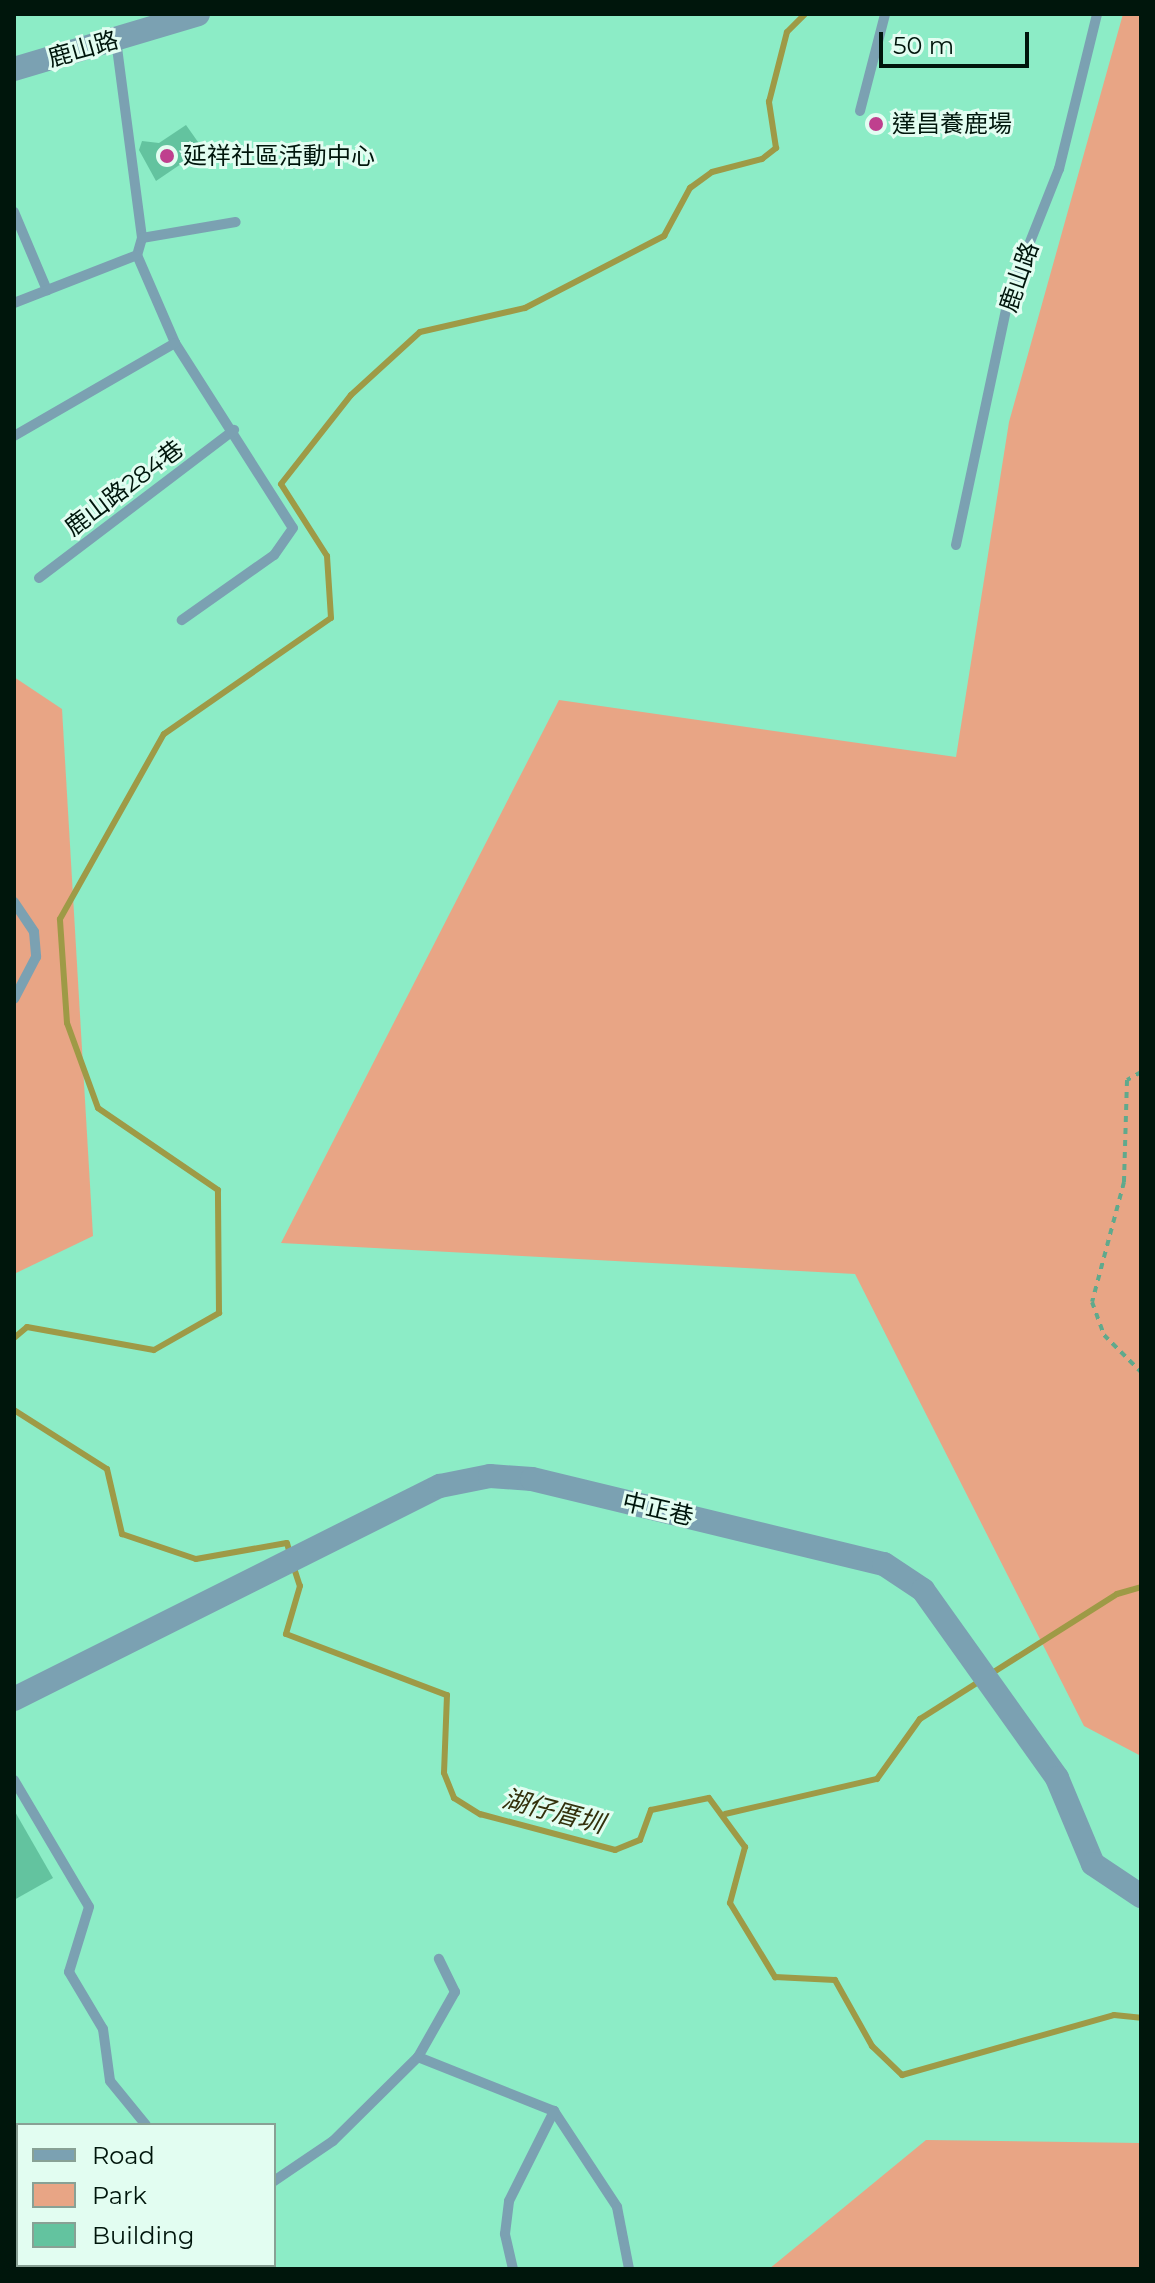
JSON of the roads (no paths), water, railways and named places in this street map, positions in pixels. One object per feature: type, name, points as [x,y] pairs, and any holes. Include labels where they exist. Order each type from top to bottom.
[{"type":"street","name":"鹿山路","points":[[14,69],[198,14]]},
{"type":"street","name":"中正巷","points":[[14,1699],[440,1486],[490,1476],[532,1479],[884,1564],[923,1590],[1057,1778],[1093,1864],[1141,1896]]},
{"type":"lane","points":[[860,111],[885,14]]},
{"type":"lane","name":"鹿山路","points":[[956,545],[1009,295],[1059,169],[1097,14]]},
{"type":"lane","points":[[116,40],[142,238],[137,255],[175,343],[234,430],[293,528],[274,555],[182,620]]},
{"type":"lane","points":[[14,212],[47,290]]},
{"type":"lane","points":[[142,238],[236,222]]},
{"type":"lane","points":[[14,303],[137,255]]},
{"type":"lane","points":[[14,436],[175,343]]},
{"type":"lane","name":"鹿山路284巷","points":[[39,578],[234,430]]},
{"type":"lane","points":[[14,902],[34,932],[36,957],[14,999]]},
{"type":"lane","points":[[14,1780],[89,1907],[69,1972],[103,2029],[110,2081],[144,2123]]},
{"type":"lane","points":[[276,2180],[333,2141],[418,2057],[455,1992],[439,1959]]},
{"type":"lane","points":[[418,2057],[554,2111],[617,2207],[629,2269]]},
{"type":"lane","points":[[513,2269],[505,2234],[509,2201],[554,2111]]},
{"type":"waterway","points":[[14,1338],[27,1327],[154,1350],[219,1313],[218,1190],[98,1108],[67,1023],[60,919],[164,734],[331,618],[327,556],[281,484],[351,395],[420,332],[525,308],[664,236],[690,188],[712,172],[762,159],[776,148],[769,102],[787,32],[805,14]]},
{"type":"waterway","name":"湖仔厝圳","points":[[14,1410],[107,1469],[122,1534],[196,1559],[287,1543],[290,1554]]},
{"type":"waterway","name":"湖仔厝圳","points":[[293,1565],[300,1586],[286,1634],[447,1695],[444,1773],[454,1798],[480,1814],[615,1850],[640,1840],[651,1810],[709,1798],[745,1847],[730,1903],[775,1977],[835,1980],[872,2046],[902,2075],[1114,2015],[1141,2018]]},
{"type":"waterway","points":[[989,1675],[1117,1594],[1141,1587]]},
{"type":"waterway","points":[[725,1814],[877,1779],[920,1719],[980,1681]]},
{"type":"place","name":"達昌養鹿場","points":[[876,124]]},
{"type":"place","name":"延祥社區活動中心","points":[[167,156]]}]
